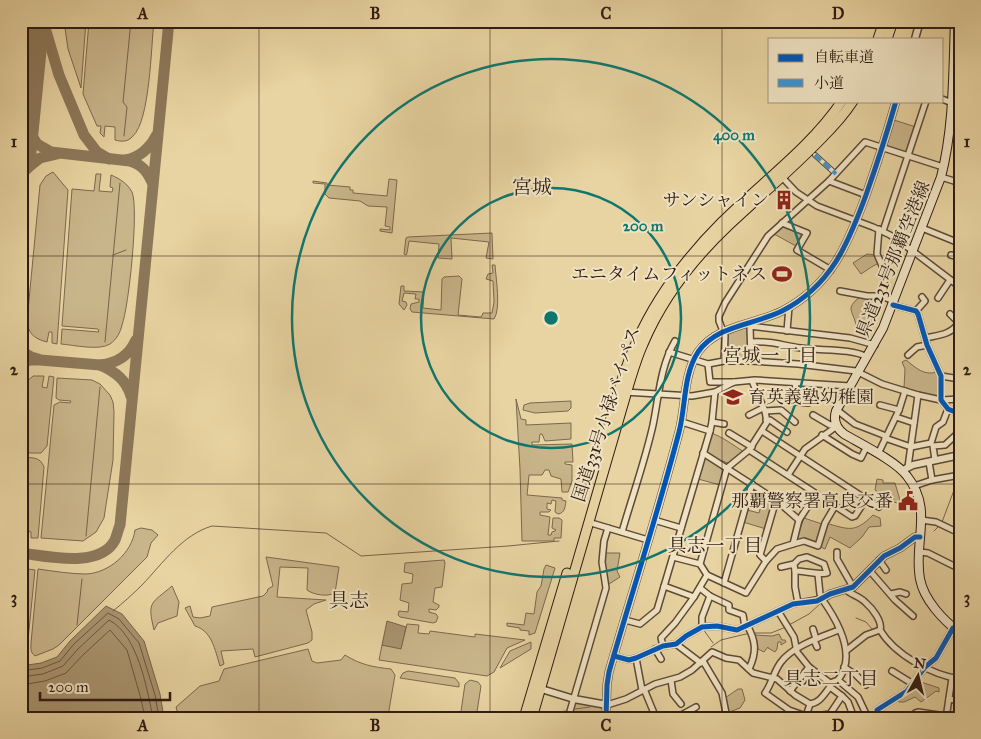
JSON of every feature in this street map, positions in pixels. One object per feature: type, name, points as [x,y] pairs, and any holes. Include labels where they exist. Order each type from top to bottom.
[{"type":"highway","points":[[878,38],[884,21]]},
{"type":"highway","points":[[887,38],[893,21]]},
{"type":"highway","name":"国道331号小禄バイパス","points":[[779,175],[841,102]]},
{"type":"highway","name":"国道331号小禄バイパス","points":[[532,718],[537,688],[623,392],[653,323],[670,294],[688,269],[779,175],[839,120],[852,102]]},
{"type":"highway","name":"国道331号小禄バイパス","points":[[524,718],[537,688],[588,522],[623,392]]},
{"type":"main road","name":"県道231号那覇空港線","points":[[836,425],[835,415],[837,410],[875,344],[893,303],[941,177],[951,102],[956,80],[955,21]]},
{"type":"main road","points":[[836,425],[844,434],[905,469],[921,503],[920,574],[924,591],[939,613],[956,631]]},
{"type":"street","points":[[915,38],[920,21]]},
{"type":"street","points":[[944,100],[960,106]]},
{"type":"street","points":[[606,718],[607,685],[614,656],[682,422],[689,372],[693,360],[707,342],[724,332],[769,316],[805,296],[831,270],[843,251],[857,221],[896,102]]},
{"type":"street","points":[[881,296],[886,275],[877,254],[881,230],[909,157],[926,102]]},
{"type":"street","points":[[724,361],[724,332],[719,316],[725,303],[768,236],[836,174],[865,142],[943,167]]},
{"type":"street","points":[[816,155],[836,174]]},
{"type":"street","points":[[779,175],[807,200],[824,209],[881,230],[960,287]]},
{"type":"street","points":[[941,177],[954,181],[960,186]]},
{"type":"street","points":[[828,181],[866,195]]},
{"type":"street","points":[[782,223],[807,233],[797,250],[831,270]]},
{"type":"street","points":[[922,228],[954,241],[960,241]]},
{"type":"street","points":[[951,255],[960,256]]},
{"type":"street","points":[[938,298],[950,280]]},
{"type":"street","points":[[840,291],[867,296],[881,296],[893,303],[916,311]]},
{"type":"street","points":[[916,311],[925,301],[922,297]]},
{"type":"street","points":[[787,330],[788,307]]},
{"type":"street","points":[[916,311],[927,345],[941,376],[941,400],[948,410],[960,414]]},
{"type":"street","points":[[925,338],[948,334],[959,323],[950,314]]},
{"type":"street","points":[[750,361],[750,326],[850,338],[875,344]]},
{"type":"street","points":[[622,532],[653,426],[661,376],[675,340]]},
{"type":"street","points":[[751,342],[848,352],[867,358]]},
{"type":"street","points":[[908,355],[917,347],[927,345]]},
{"type":"street","points":[[669,352],[708,364],[724,361],[750,361],[798,364],[856,371],[874,381],[918,395],[941,400],[960,399]]},
{"type":"street","points":[[708,364],[710,382],[752,381],[850,386]]},
{"type":"street","points":[[941,376],[960,379]]},
{"type":"street","points":[[700,564],[727,468],[750,448],[762,431],[766,420],[764,409],[752,381]]},
{"type":"street","points":[[623,392],[686,396],[715,392],[734,382]]},
{"type":"street","points":[[795,383],[798,400]]},
{"type":"street","points":[[877,454],[896,417],[905,391]]},
{"type":"street","points":[[625,620],[640,624],[658,610],[710,431],[715,392]]},
{"type":"street","points":[[905,469],[911,447],[918,395]]},
{"type":"street","points":[[789,400],[808,402]]},
{"type":"street","points":[[880,405],[899,410]]},
{"type":"street","points":[[749,415],[764,409],[781,410],[795,422]]},
{"type":"street","points":[[837,410],[855,424],[911,447],[946,445],[960,433]]},
{"type":"street","points":[[932,480],[932,445],[936,427],[943,422],[948,410]]},
{"type":"street","points":[[813,415],[830,425],[836,425]]},
{"type":"street","points":[[896,417],[914,423]]},
{"type":"street","points":[[766,420],[770,420],[787,432]]},
{"type":"street","points":[[682,422],[710,431]]},
{"type":"street","points":[[712,422],[724,424]]},
{"type":"street","points":[[788,475],[810,444],[836,425]]},
{"type":"street","points":[[762,431],[879,507]]},
{"type":"street","points":[[729,433],[852,517],[866,499]]},
{"type":"street","points":[[822,435],[861,458],[866,448]]},
{"type":"street","points":[[703,453],[776,500],[799,520]]},
{"type":"street","points":[[905,469],[960,455]]},
{"type":"street","points":[[914,486],[932,480],[960,475]]},
{"type":"street","points":[[724,583],[752,484]]},
{"type":"street","points":[[793,544],[799,520],[816,494]]},
{"type":"street","points":[[766,561],[760,555],[776,500]]},
{"type":"street","points":[[673,557],[700,564],[707,576],[746,593],[766,561],[777,549],[804,541],[818,546],[825,523],[835,506]]},
{"type":"street","points":[[654,520],[681,528]]},
{"type":"street","points":[[921,520],[936,522],[957,532],[960,530]]},
{"type":"street","points":[[588,522],[648,540]]},
{"type":"street","points":[[568,718],[606,588],[602,562],[604,541],[608,528]]},
{"type":"street","points":[[614,656],[629,660],[636,658],[663,646],[676,644],[702,627],[713,626],[737,630],[798,603],[853,588],[879,560],[916,537],[920,537]]},
{"type":"street","points":[[837,552],[837,559],[853,588]]},
{"type":"street","points":[[920,552],[928,553],[960,569]]},
{"type":"street","points":[[781,567],[794,564],[799,559],[807,557],[824,564],[826,573],[795,572]]},
{"type":"street","points":[[879,560],[886,570]]},
{"type":"street","points":[[794,564],[798,603]]},
{"type":"street","points":[[870,571],[895,600],[913,616]]},
{"type":"street","points":[[537,688],[574,699],[607,705],[626,699],[655,684],[680,677],[702,662],[712,652],[739,660],[753,673],[783,683],[790,691],[810,704],[817,702],[830,685],[838,680],[844,667],[847,650],[821,596],[818,574]]},
{"type":"street","points":[[663,646],[661,638],[675,623],[707,576]]},
{"type":"street","points":[[664,586],[694,597]]},
{"type":"street","points":[[700,588],[727,609],[743,615],[746,626],[755,642],[755,652],[749,669]]},
{"type":"street","points":[[846,590],[867,603],[882,626],[880,630],[893,647],[941,675],[960,679]]},
{"type":"street","points":[[891,594],[898,592],[906,594]]},
{"type":"street","points":[[702,627],[702,617],[710,596]]},
{"type":"street","points":[[727,609],[734,598]]},
{"type":"street","points":[[778,611],[794,637],[796,650],[809,667],[848,702],[854,718]]},
{"type":"street","points":[[713,626],[714,633]]},
{"type":"street","points":[[813,629],[817,647]]},
{"type":"street","points":[[839,630],[815,639],[786,656],[780,663],[765,693],[789,710],[807,717],[830,714],[842,696]]},
{"type":"street","points":[[847,650],[866,635],[880,630]]},
{"type":"street","points":[[878,710],[907,691],[925,667],[936,658],[956,631]]},
{"type":"street","points":[[676,644],[702,662],[722,693],[722,701],[727,718]]},
{"type":"street","points":[[655,649],[661,659]]},
{"type":"street","points":[[636,658],[643,690],[656,718]]},
{"type":"street","points":[[790,691],[809,667]]},
{"type":"street","points":[[844,667],[856,675],[866,686]]},
{"type":"street","points":[[892,671],[913,684]]},
{"type":"street","points":[[915,718],[915,714],[918,712],[946,717],[952,678]]},
{"type":"street","points":[[671,680],[673,694],[681,704]]},
{"type":"street","points":[[838,680],[858,697],[868,718]]},
{"type":"street","points":[[949,700],[960,701]]},
{"type":"street","points":[[807,717],[810,704]]},
{"type":"street","points":[[676,718],[689,713],[696,707]]},
{"type":"shaded area","points":[[64,21],[86,21],[81,88],[68,49]]},
{"type":"shaded area","points":[[89,21],[154,21],[149,82],[143,115],[139,128],[127,140],[115,140],[115,127],[105,126],[104,137],[100,133],[101,126],[97,126],[83,94]]},
{"type":"shaded area","points":[[494,21],[624,21],[625,23],[589,27]]},
{"type":"shaded area","points":[[894,120],[916,127],[908,152],[906,153],[886,147]]},
{"type":"shaded area","points":[[53,172],[68,190],[57,344],[52,343],[52,332],[49,332],[47,342],[36,337],[31,333],[27,321],[40,185],[46,176]]},
{"type":"shaded area","points":[[96,174],[101,174],[99,191],[112,192],[113,188],[110,187],[111,175],[128,186],[132,192],[134,202],[134,236],[125,314],[119,333],[110,344],[93,347],[61,344],[62,329],[99,332],[98,329],[62,326],[72,189],[94,191]]},
{"type":"shaded area","points":[[389,179],[397,180],[392,233],[380,231],[380,229],[390,230],[390,227],[385,226],[387,207],[368,206],[360,201],[329,198],[325,194],[325,184],[313,183],[313,181],[327,183],[327,185],[350,187],[353,193],[387,196]]},
{"type":"shaded area","points":[[783,226],[802,233],[796,246],[774,234]]},
{"type":"shaded area","points":[[492,233],[493,259],[486,258],[489,242],[451,238],[452,259],[438,258],[439,244],[409,241],[407,253],[406,255],[404,254],[406,238],[408,237]]},
{"type":"shaded area","points":[[867,254],[876,255],[879,263],[861,274],[853,263]]},
{"type":"shaded area","points":[[492,265],[495,265],[498,294],[494,319],[412,312],[410,309],[411,304],[419,302],[419,299],[415,299],[416,294],[404,293],[402,301],[406,302],[407,305],[404,310],[399,304],[401,286],[404,286],[404,291],[424,292],[423,308],[441,310],[442,279],[444,277],[459,276],[462,279],[458,315],[480,317],[483,313],[492,313],[494,302],[493,281],[486,279],[488,274],[493,273]]},
{"type":"shaded area","points":[[860,297],[873,298],[875,310],[878,312],[868,329],[856,326],[851,310],[852,304]]},
{"type":"shaded area","points":[[749,326],[749,357],[729,359],[726,357],[726,335]]},
{"type":"shaded area","points":[[906,360],[924,372],[937,372],[939,382],[938,397],[904,388],[905,369],[902,362]]},
{"type":"shaded area","points":[[33,376],[44,376],[42,387],[47,388],[49,376],[54,377],[47,446],[41,453],[21,453],[21,389]]},
{"type":"shaded area","points":[[57,378],[92,380],[100,384],[110,395],[113,402],[113,460],[104,518],[96,532],[83,541],[41,538],[54,405],[60,402],[70,403],[71,401],[56,398]]},
{"type":"shaded area","points":[[516,399],[521,419],[526,420],[526,425],[571,423],[571,439],[545,441],[542,434],[540,434],[539,442],[532,442],[532,445],[572,444],[573,462],[565,462],[565,464],[572,465],[572,481],[568,492],[562,492],[561,479],[551,476],[549,470],[545,470],[542,475],[529,475],[527,495],[562,498],[562,500],[566,501],[564,509],[558,514],[555,512],[556,501],[552,500],[551,504],[547,503],[547,509],[551,510],[549,512],[540,512],[540,515],[550,517],[548,535],[551,535],[556,530],[552,528],[553,518],[562,520],[561,538],[554,538],[554,541],[522,541]]},
{"type":"shaded area","points":[[571,401],[571,408],[568,411],[535,413],[523,410],[524,405],[530,403]]},
{"type":"shaded area","points":[[711,433],[744,452],[728,463],[716,459],[706,451]]},
{"type":"shaded area","points":[[21,457],[38,459],[44,467],[38,538],[31,538],[31,532],[29,531],[28,537],[21,535]]},
{"type":"shaded area","points":[[706,457],[724,469],[720,485],[698,479],[704,458]]},
{"type":"shaded area","points":[[877,479],[883,480],[883,483],[895,483],[900,500],[897,503],[894,502],[893,496],[882,495],[875,490]]},
{"type":"shaded area","points":[[764,495],[774,502],[766,529],[743,522],[747,510],[759,513]]},
{"type":"shaded area","points":[[873,515],[880,518],[881,526],[869,527],[862,537],[850,548],[830,537],[825,549],[819,546],[825,523],[851,528],[861,525]]},
{"type":"shaded area","points":[[804,518],[822,524],[816,544],[796,540]]},
{"type":"shaded area","points":[[141,528],[152,530],[158,535],[151,543],[147,557],[59,645],[35,656],[31,649],[31,643],[38,569],[86,574],[103,570],[111,566],[124,554],[133,538],[135,530]]},
{"type":"shaded area","points":[[606,553],[620,553],[617,571],[620,577],[609,584],[604,561]]},
{"type":"shaded area","points":[[266,557],[339,567],[335,593],[321,595],[307,590],[308,568],[280,567],[277,597],[326,600],[314,604],[306,610],[312,632],[312,640],[308,643],[255,657],[253,649],[221,651],[224,664],[220,666],[209,637],[201,628],[195,626],[185,608],[190,606],[193,617],[200,618],[210,616],[212,607],[263,596],[273,586]]},
{"type":"shaded area","points":[[444,560],[442,587],[435,588],[433,602],[439,605],[439,607],[436,610],[429,609],[429,612],[436,614],[438,617],[436,622],[400,617],[398,615],[399,611],[408,612],[409,603],[400,600],[402,584],[412,583],[413,574],[404,572],[405,563]]},
{"type":"shaded area","points":[[546,565],[555,568],[535,633],[529,635],[529,631],[507,626],[507,623],[524,625],[526,613],[534,614],[537,592],[541,586]]},
{"type":"shaded area","points":[[21,568],[35,570],[27,650],[21,656]]},
{"type":"shaded area","points":[[172,586],[179,602],[177,616],[158,623],[154,630],[151,613],[152,604]]},
{"type":"shaded area","points":[[407,624],[419,625],[418,633],[429,634],[430,631],[475,637],[475,634],[525,640],[507,648],[494,672],[487,676],[379,660],[382,645],[401,648]]},
{"type":"shaded area","points":[[779,634],[782,640],[786,642],[781,645],[781,642],[778,642],[775,652],[768,647],[764,652],[758,649],[755,635],[772,636]]},
{"type":"shaded area","points":[[531,642],[531,649],[500,668],[510,651]]},
{"type":"shaded area","points":[[308,649],[312,661],[317,663],[341,660],[345,655],[367,665],[391,669],[395,675],[389,710],[391,718],[179,718],[176,707],[200,686],[219,681],[224,669]]},
{"type":"shaded area","points":[[408,671],[455,678],[459,683],[459,687],[400,678],[403,673]]},
{"type":"shaded area","points":[[470,680],[478,682],[481,686],[476,718],[460,718],[465,684]]},
{"type":"shaded area","points":[[918,681],[939,688],[939,692],[936,691],[921,702],[915,697],[899,702],[898,700],[911,692]]},
{"type":"shaded area","points":[[738,689],[742,689],[745,700],[740,708],[727,713],[725,698]]},
{"type":"shaded area","points":[[576,703],[601,707],[603,710],[602,718],[570,718]]},
{"type":"water","points":[[106,606],[122,614],[144,641],[160,694],[164,718],[21,718],[21,666],[41,663],[57,657],[70,641]]},
{"type":"water","points":[[387,621],[406,627],[401,649],[382,645]]},
{"type":"waterway","points":[[124,136],[127,107],[123,102],[131,21]]},
{"type":"waterway","points":[[105,342],[120,183]]},
{"type":"waterway","points":[[113,255],[126,250]]},
{"type":"waterway","points":[[86,536],[100,387]]},
{"type":"waterway","points":[[942,522],[959,477]]},
{"type":"waterway","points":[[113,611],[139,588],[182,543],[201,530],[212,526],[326,533],[361,556],[559,541]]},
{"type":"waterway","points":[[934,531],[939,526]]},
{"type":"waterway","points":[[77,625],[82,579]]},
{"type":"waterway","points":[[789,625],[809,614],[821,603]]},
{"type":"waterway","points":[[856,618],[866,622],[873,630]]},
{"type":"waterway","points":[[753,633],[771,633],[786,627]]},
{"type":"waterway","points":[[703,629],[713,643]]},
{"type":"waterway","points":[[711,647],[721,640],[750,633]]},
{"type":"waterway","points":[[575,709],[590,707]]},
{"type":"waterway","points":[[540,718],[549,713],[566,711]]},
{"type":"taxiway","points":[[43,21],[59,75],[84,135],[97,152],[109,159]]},
{"type":"taxiway","points":[[21,553],[58,558],[86,558],[98,555],[108,549],[115,540],[120,525],[169,21]]},
{"type":"taxiway","points":[[21,92],[29,82]]},
{"type":"taxiway","points":[[25,125],[37,144],[51,152],[130,161],[144,169],[152,182]]},
{"type":"taxiway","points":[[125,160],[144,152],[156,136]]},
{"type":"taxiway","points":[[21,173],[40,158],[57,154]]},
{"type":"taxiway","points":[[21,363],[30,360],[40,360],[106,364],[122,358],[136,340]]},
{"type":"taxiway","points":[[21,351],[38,359]]},
{"type":"taxiway","points":[[100,365],[120,377],[131,396]]},
{"type":"runway","points":[[21,162],[35,21]]},
{"type":"marked path","points":[[815,155],[836,174]]},
{"type":"cycle path","points":[[606,718],[609,672],[671,462],[681,422],[687,381],[693,361],[698,352],[715,336],[771,316],[799,301],[813,289],[836,262],[859,213],[896,102]]},
{"type":"cycle path","points":[[893,305],[916,311],[918,314],[927,345],[941,376],[941,400],[948,409],[960,414]]},
{"type":"cycle path","points":[[614,656],[629,660],[663,646],[676,644],[702,627],[717,626],[737,630],[793,604],[817,601],[830,594],[853,587],[884,556],[900,548],[915,537],[920,537]]},
{"type":"cycle path","points":[[877,710],[907,691],[925,667],[936,658],[953,628]]},
{"type":"place","name":"サンシャイン","points":[[784,200]]},
{"type":"place","name":"エニタイムフィットネス","points":[[782,274]]},
{"type":"place","name":"育英義塾幼稚園","points":[[733,397]]},
{"type":"place","name":"那覇警察署高良交番","points":[[908,501]]},
{"type":"district","name":"宮城","points":[[532,187]]},
{"type":"district","name":"宮城一丁目","points":[[770,355]]},
{"type":"district","name":"具志一丁目","points":[[715,545]]},
{"type":"district","name":"具志","points":[[349,600]]},
{"type":"district","name":"具志二丁目","points":[[831,678]]}]
